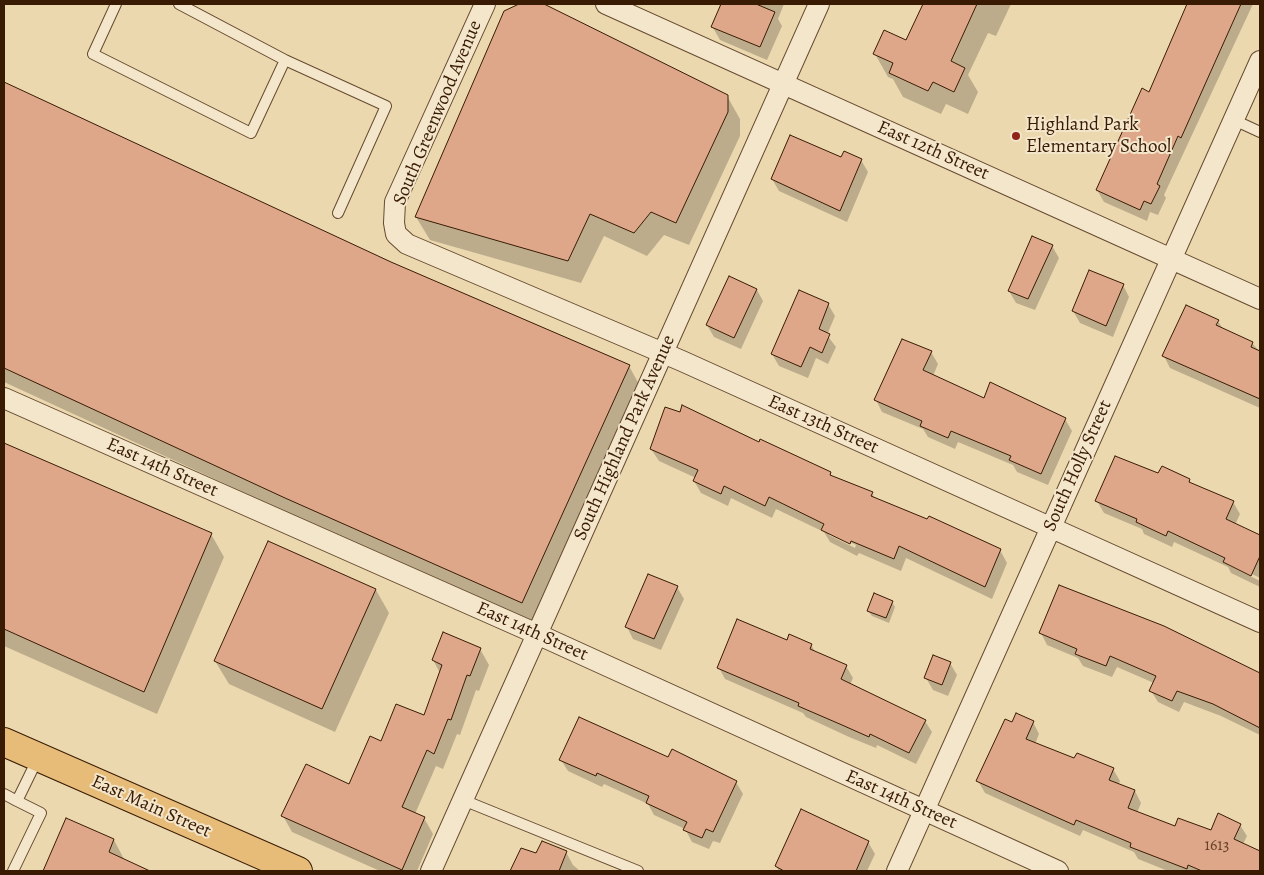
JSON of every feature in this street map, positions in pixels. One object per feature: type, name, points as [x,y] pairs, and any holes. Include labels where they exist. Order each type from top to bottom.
[{"type":"main road","name":"East Main Street","points":[[4,742],[283,868]]},
{"type":"street","name":"South Greenwood Avenue","points":[[394,223],[395,202],[485,4]]},
{"type":"street","name":"East 12th Street","points":[[606,4],[1260,299]]},
{"type":"street","name":"South Highland Park Avenue","points":[[432,871],[819,4]]},
{"type":"street","name":"South Holly Street","points":[[897,871],[1260,61]]},
{"type":"street","name":"East 13th Street","points":[[394,223],[396,234],[407,244],[663,353],[1260,622]]},
{"type":"street","name":"East 14th Street","points":[[4,398],[537,634],[1058,871]]},
{"type":"lane","points":[[116,4],[93,54],[251,133],[285,60]]},
{"type":"lane","points":[[179,4],[285,60],[386,106],[338,213]]},
{"type":"lane","points":[[1234,120],[1260,132]]},
{"type":"lane","points":[[17,801],[38,758]]},
{"type":"lane","points":[[4,794],[41,813],[14,871]]},
{"type":"lane","points":[[463,800],[638,871]]},
{"type":"building","points":[[519,4],[544,4],[728,95],[728,112],[676,223],[651,212],[634,233],[590,214],[568,261],[415,217],[504,11]]},
{"type":"building","points":[[721,4],[756,4],[775,12],[760,47],[711,27]]},
{"type":"building","points":[[923,4],[977,4],[951,61],[965,68],[954,92],[933,82],[928,91],[889,73],[893,63],[873,54],[884,30],[906,40]]},
{"type":"building","points":[[1187,4],[1241,4],[1181,138],[1178,136],[1157,184],[1160,186],[1151,204],[1144,201],[1140,210],[1096,190],[1142,88],[1149,92]]},
{"type":"building","points":[[4,82],[391,262],[630,365],[522,603],[285,498],[4,368]]},
{"type":"building","points":[[790,135],[841,157],[844,151],[862,159],[840,211],[771,179]]},
{"type":"building","points":[[1032,236],[1053,245],[1028,299],[1008,291]]},
{"type":"building","points":[[1089,270],[1124,284],[1106,326],[1072,311]]},
{"type":"building","points":[[729,276],[757,289],[734,338],[706,325]]},
{"type":"building","points":[[799,290],[829,303],[819,329],[830,334],[822,353],[810,347],[801,367],[771,354]]},
{"type":"building","points":[[1186,305],[1219,320],[1216,325],[1253,342],[1251,347],[1260,351],[1260,399],[1162,356]]},
{"type":"building","points":[[902,339],[932,351],[923,370],[984,398],[990,382],[1066,418],[1041,474],[1009,460],[1011,456],[951,431],[948,438],[920,426],[922,421],[874,400]]},
{"type":"building","points":[[682,405],[759,442],[760,439],[831,472],[830,475],[873,492],[871,496],[927,519],[929,516],[1001,549],[985,587],[899,546],[894,559],[851,541],[850,544],[821,530],[824,524],[769,497],[765,506],[724,486],[721,494],[693,481],[698,470],[650,449],[665,407],[680,412]]},
{"type":"building","points":[[4,443],[212,533],[144,692],[4,629]]},
{"type":"building","points":[[1115,456],[1158,473],[1162,466],[1190,479],[1189,482],[1234,501],[1226,519],[1260,535],[1260,556],[1251,576],[1223,562],[1225,558],[1168,531],[1166,536],[1136,522],[1137,519],[1095,501]]},
{"type":"building","points":[[268,541],[376,589],[322,709],[214,661]]},
{"type":"building","points":[[648,574],[678,586],[654,639],[625,627]]},
{"type":"building","points":[[1059,585],[1164,626],[1260,673],[1260,728],[1213,704],[1177,691],[1172,701],[1149,691],[1156,676],[1110,656],[1106,666],[1075,654],[1077,649],[1039,633]]},
{"type":"building","points":[[874,593],[893,601],[886,618],[867,611]]},
{"type":"building","points":[[737,619],[787,640],[789,634],[812,644],[810,649],[847,665],[841,679],[926,720],[909,753],[870,734],[869,737],[798,706],[799,703],[717,668]]},
{"type":"building","points":[[443,632],[481,648],[470,676],[467,675],[451,720],[448,719],[434,754],[427,750],[402,807],[425,817],[402,870],[281,816],[306,764],[349,784],[370,736],[381,741],[396,704],[424,715],[442,665],[432,660]]},
{"type":"building","points":[[933,655],[951,662],[942,685],[924,678]]},
{"type":"building","points":[[1016,713],[1034,721],[1026,739],[1074,758],[1077,753],[1114,768],[1109,780],[1135,790],[1128,808],[1175,826],[1178,818],[1211,830],[1218,813],[1241,824],[1234,839],[1260,851],[1260,871],[1202,871],[1188,865],[1187,869],[1130,847],[1131,843],[1076,820],[1074,825],[976,781],[1005,719],[1012,722]]},
{"type":"building","points":[[579,717],[668,757],[672,749],[737,781],[713,832],[706,829],[702,838],[683,830],[687,822],[646,803],[649,796],[597,773],[596,776],[559,760]]},
{"type":"building","points":[[801,809],[869,841],[856,871],[784,871],[775,866]]},
{"type":"building","points":[[66,818],[114,839],[109,852],[150,871],[43,871]]},
{"type":"building","points":[[542,841],[567,851],[559,871],[510,871],[521,848],[536,853]]},
{"type":"place","name":"Highland Park Elementary School","points":[[1016,136]]}]
